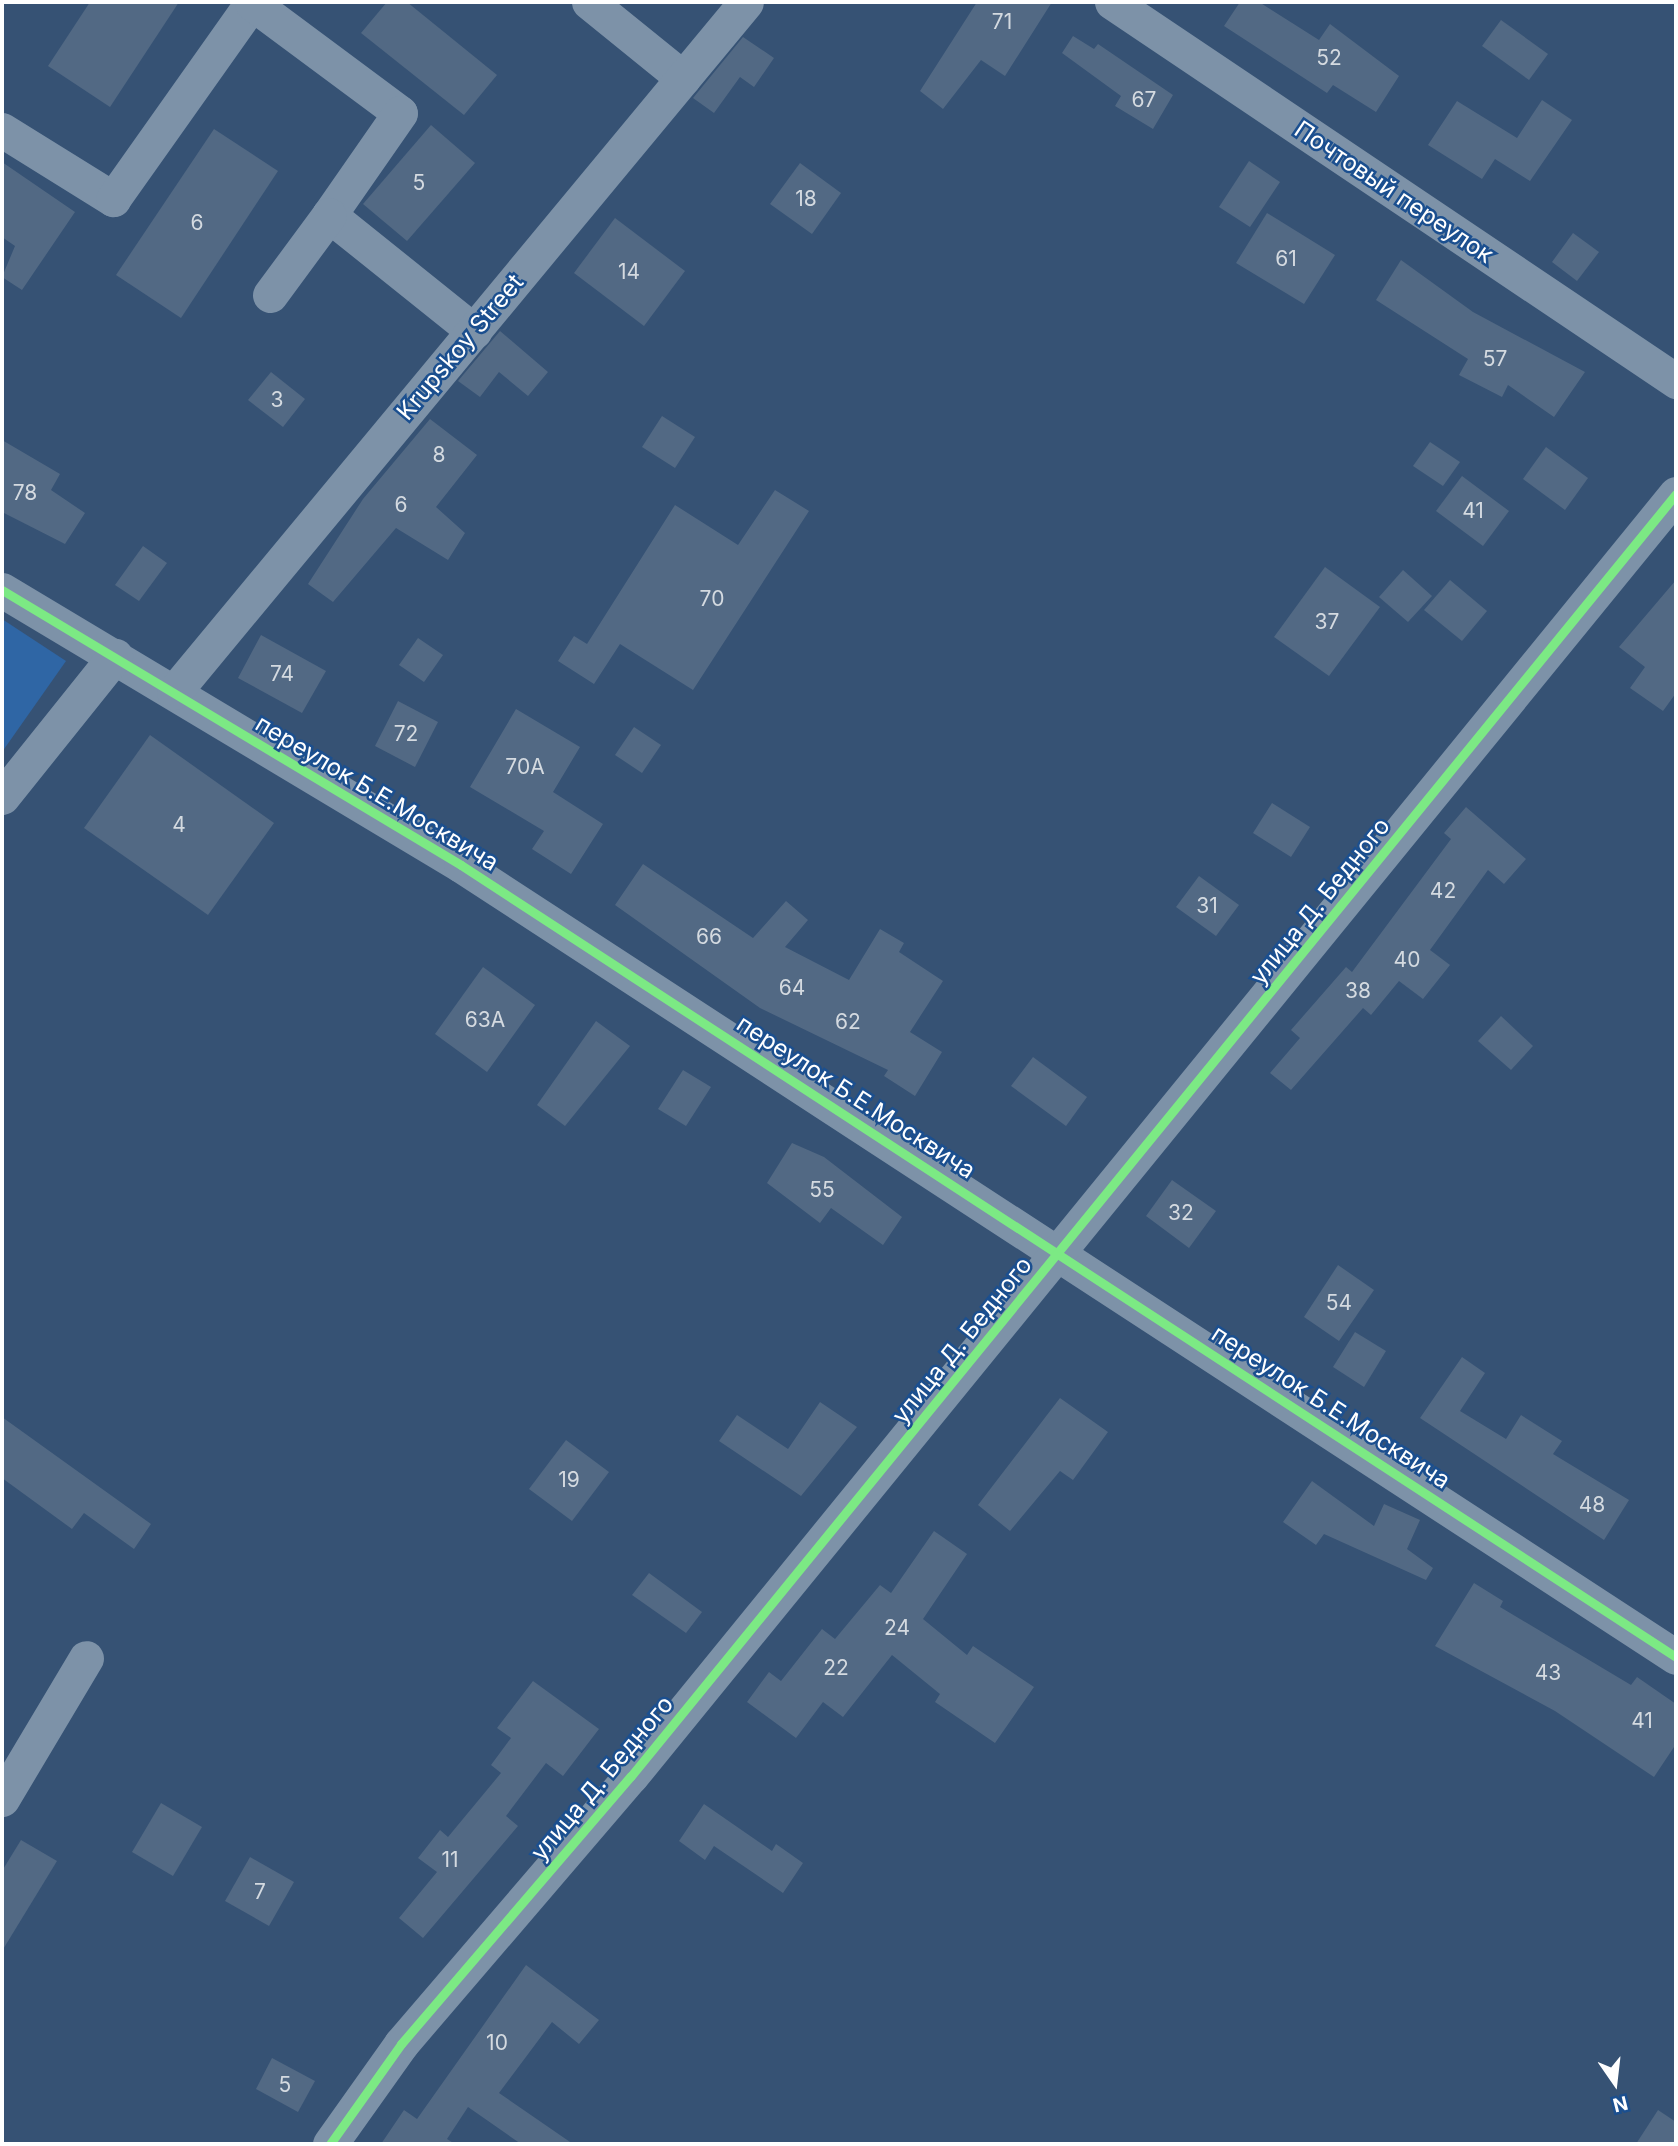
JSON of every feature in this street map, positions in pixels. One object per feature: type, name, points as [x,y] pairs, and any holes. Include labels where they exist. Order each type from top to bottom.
[{"type":"street","points":[[589,2],[683,78]]},
{"type":"street","name":"Krupskoy Street","points":[[174,692],[746,2]]},
{"type":"street","name":"Почтовый переулок","points":[[1112,2],[1676,381]]},
{"type":"street","points":[[2,130],[113,198],[253,3],[400,113],[270,295]]},
{"type":"street","points":[[329,215],[474,331]]},
{"type":"street","name":"улица Д. Бедного","points":[[330,2144],[401,2044],[631,1776],[1676,494]]},
{"type":"street","name":"переулок Б.Е.Москвича","points":[[2,590],[461,864],[1059,1251],[1676,1657]]},
{"type":"street","points":[[2,797],[115,656]]},
{"type":"street","points":[[2,1799],[86,1658]]},
{"type":"shaded area","points":[[2,619],[66,661],[2,752]]},
{"type":"building","points":[[90,2],[179,2],[110,107],[48,66]]},
{"type":"building","points":[[387,2],[407,2],[497,75],[464,115],[361,33]]},
{"type":"building","points":[[977,2],[1052,2],[1005,76],[981,60],[943,109],[920,91]]},
{"type":"building","points":[[1240,2],[1259,2],[1319,40],[1330,24],[1399,76],[1376,112],[1333,85],[1327,93],[1224,26]]},
{"type":"building","points":[[1501,20],[1548,54],[1529,80],[1482,46]]},
{"type":"building","points":[[1073,36],[1094,49],[1098,44],[1173,95],[1153,129],[1115,106],[1121,96],[1062,53]]},
{"type":"building","points":[[743,37],[774,58],[754,87],[740,77],[714,113],[693,98]]},
{"type":"building","points":[[1542,100],[1572,120],[1530,181],[1495,159],[1482,179],[1428,145],[1457,101],[1517,138]]},
{"type":"building","points":[[431,125],[475,163],[407,241],[363,204]]},
{"type":"building","points":[[214,129],[278,171],[181,318],[116,275]]},
{"type":"building","points":[[1249,161],[1280,182],[1250,227],[1219,207]]},
{"type":"building","points":[[2,162],[75,212],[22,290],[2,277],[15,246],[2,237]]},
{"type":"building","points":[[800,163],[841,193],[812,234],[770,204]]},
{"type":"building","points":[[1267,213],[1335,255],[1304,304],[1236,263]]},
{"type":"building","points":[[615,218],[685,271],[644,326],[574,273]]},
{"type":"building","points":[[1573,233],[1599,252],[1577,281],[1552,262]]},
{"type":"building","points":[[1401,260],[1473,312],[1585,372],[1554,417],[1508,385],[1502,397],[1459,375],[1468,359],[1376,300]]},
{"type":"building","points":[[500,331],[548,372],[528,396],[499,372],[480,397],[458,381]]},
{"type":"building","points":[[271,372],[305,399],[283,427],[248,400]]},
{"type":"building","points":[[662,416],[695,437],[675,468],[642,447]]},
{"type":"building","points":[[430,419],[477,455],[436,507],[465,533],[448,560],[396,528],[333,602],[308,584],[363,499]]},
{"type":"building","points":[[2,440],[60,474],[51,490],[85,513],[65,544],[2,512]]},
{"type":"building","points":[[1430,442],[1460,462],[1443,486],[1413,466]]},
{"type":"building","points":[[1546,447],[1588,478],[1565,510],[1523,479]]},
{"type":"building","points":[[1462,476],[1509,511],[1483,546],[1436,511]]},
{"type":"building","points":[[775,490],[809,511],[693,690],[620,644],[594,684],[558,661],[574,636],[587,644],[675,505],[738,545]]},
{"type":"building","points":[[143,546],[167,563],[139,601],[115,585]]},
{"type":"building","points":[[1325,567],[1380,607],[1329,676],[1274,637]]},
{"type":"building","points":[[1403,570],[1432,596],[1408,622],[1379,597]]},
{"type":"building","points":[[1450,580],[1487,611],[1462,641],[1424,610]]},
{"type":"building","points":[[1676,580],[1676,693],[1663,711],[1630,688],[1645,667],[1619,647]]},
{"type":"building","points":[[261,635],[326,671],[302,713],[238,678]]},
{"type":"building","points":[[418,638],[443,655],[424,682],[399,665]]},
{"type":"building","points":[[398,701],[438,722],[415,767],[375,746]]},
{"type":"building","points":[[516,709],[580,747],[553,792],[603,824],[571,874],[532,849],[544,831],[470,787]]},
{"type":"building","points":[[634,727],[661,745],[642,773],[615,755]]},
{"type":"building","points":[[150,735],[274,823],[208,915],[84,828]]},
{"type":"building","points":[[1272,803],[1310,827],[1291,857],[1253,833]]},
{"type":"building","points":[[1466,807],[1526,859],[1504,884],[1488,870],[1430,950],[1450,965],[1423,999],[1399,981],[1371,1015],[1363,1008],[1291,1090],[1270,1073],[1300,1038],[1291,1030],[1346,967],[1352,972],[1451,839],[1444,833]]},
{"type":"building","points":[[643,864],[753,938],[786,901],[808,920],[785,947],[849,980],[880,929],[904,943],[899,952],[943,981],[910,1032],[942,1052],[915,1096],[884,1076],[888,1070],[760,1008],[615,905]]},
{"type":"building","points":[[1199,876],[1239,905],[1216,936],[1176,907]]},
{"type":"building","points":[[483,967],[535,1005],[487,1072],[435,1034]]},
{"type":"building","points":[[1501,1016],[1533,1046],[1511,1070],[1478,1041]]},
{"type":"building","points":[[596,1021],[630,1046],[565,1126],[537,1105]]},
{"type":"building","points":[[1033,1057],[1087,1097],[1066,1126],[1011,1086]]},
{"type":"building","points":[[683,1070],[711,1087],[686,1126],[658,1109]]},
{"type":"building","points":[[792,1143],[824,1157],[902,1217],[883,1245],[831,1208],[820,1223],[767,1183]]},
{"type":"building","points":[[1172,1180],[1216,1211],[1189,1248],[1146,1216]]},
{"type":"building","points":[[1338,1265],[1374,1290],[1339,1341],[1304,1317]]},
{"type":"building","points":[[1355,1332],[1386,1351],[1364,1387],[1333,1367]]},
{"type":"building","points":[[1462,1357],[1485,1373],[1460,1411],[1506,1439],[1521,1415],[1562,1441],[1553,1454],[1629,1500],[1604,1540],[1420,1418]]},
{"type":"building","points":[[1060,1398],[1108,1432],[1073,1480],[1060,1471],[1010,1531],[978,1505]]},
{"type":"building","points":[[820,1402],[857,1427],[801,1496],[719,1441],[737,1415],[788,1449]]},
{"type":"building","points":[[2,1417],[151,1524],[134,1549],[84,1513],[72,1529],[2,1478]]},
{"type":"building","points":[[566,1440],[609,1472],[572,1521],[529,1489]]},
{"type":"building","points":[[1312,1481],[1374,1526],[1384,1504],[1420,1520],[1407,1549],[1433,1568],[1426,1580],[1324,1534],[1316,1545],[1283,1522]]},
{"type":"building","points":[[934,1531],[967,1554],[923,1619],[967,1655],[973,1646],[1034,1687],[995,1743],[935,1702],[940,1694],[892,1655],[843,1717],[823,1702],[796,1738],[747,1702],[769,1672],[781,1681],[822,1629],[835,1639],[880,1585],[891,1593]]},
{"type":"building","points":[[649,1573],[702,1612],[686,1633],[632,1595]]},
{"type":"building","points":[[1474,1583],[1503,1601],[1500,1607],[1631,1685],[1637,1677],[1676,1704],[1676,1744],[1654,1777],[1555,1711],[1435,1646]]},
{"type":"building","points":[[533,1681],[599,1729],[563,1776],[546,1763],[506,1816],[518,1826],[423,1938],[399,1918],[437,1872],[418,1858],[440,1830],[448,1837],[501,1773],[491,1765],[511,1738],[497,1728]]},
{"type":"building","points":[[161,1803],[202,1827],[173,1876],[132,1852]]},
{"type":"building","points":[[704,1804],[772,1851],[776,1844],[803,1863],[783,1893],[714,1846],[705,1860],[679,1841]]},
{"type":"building","points":[[21,1840],[57,1861],[2,1951],[2,1871]]},
{"type":"building","points":[[250,1857],[294,1882],[269,1926],[225,1901]]},
{"type":"building","points":[[526,1965],[599,2020],[579,2044],[552,2022],[499,2093],[573,2144],[521,2144],[468,2107],[447,2139],[455,2144],[381,2144],[404,2110],[417,2119]]},
{"type":"building","points":[[272,2058],[315,2081],[298,2112],[256,2089]]},
{"type":"building","points":[[1658,2110],[1676,2122],[1676,2144],[1636,2144]]},
{"type":"cycle path","points":[[330,2144],[401,2044],[631,1776],[1676,494]]},
{"type":"cycle path","points":[[2,590],[461,865],[1676,1657]]}]
